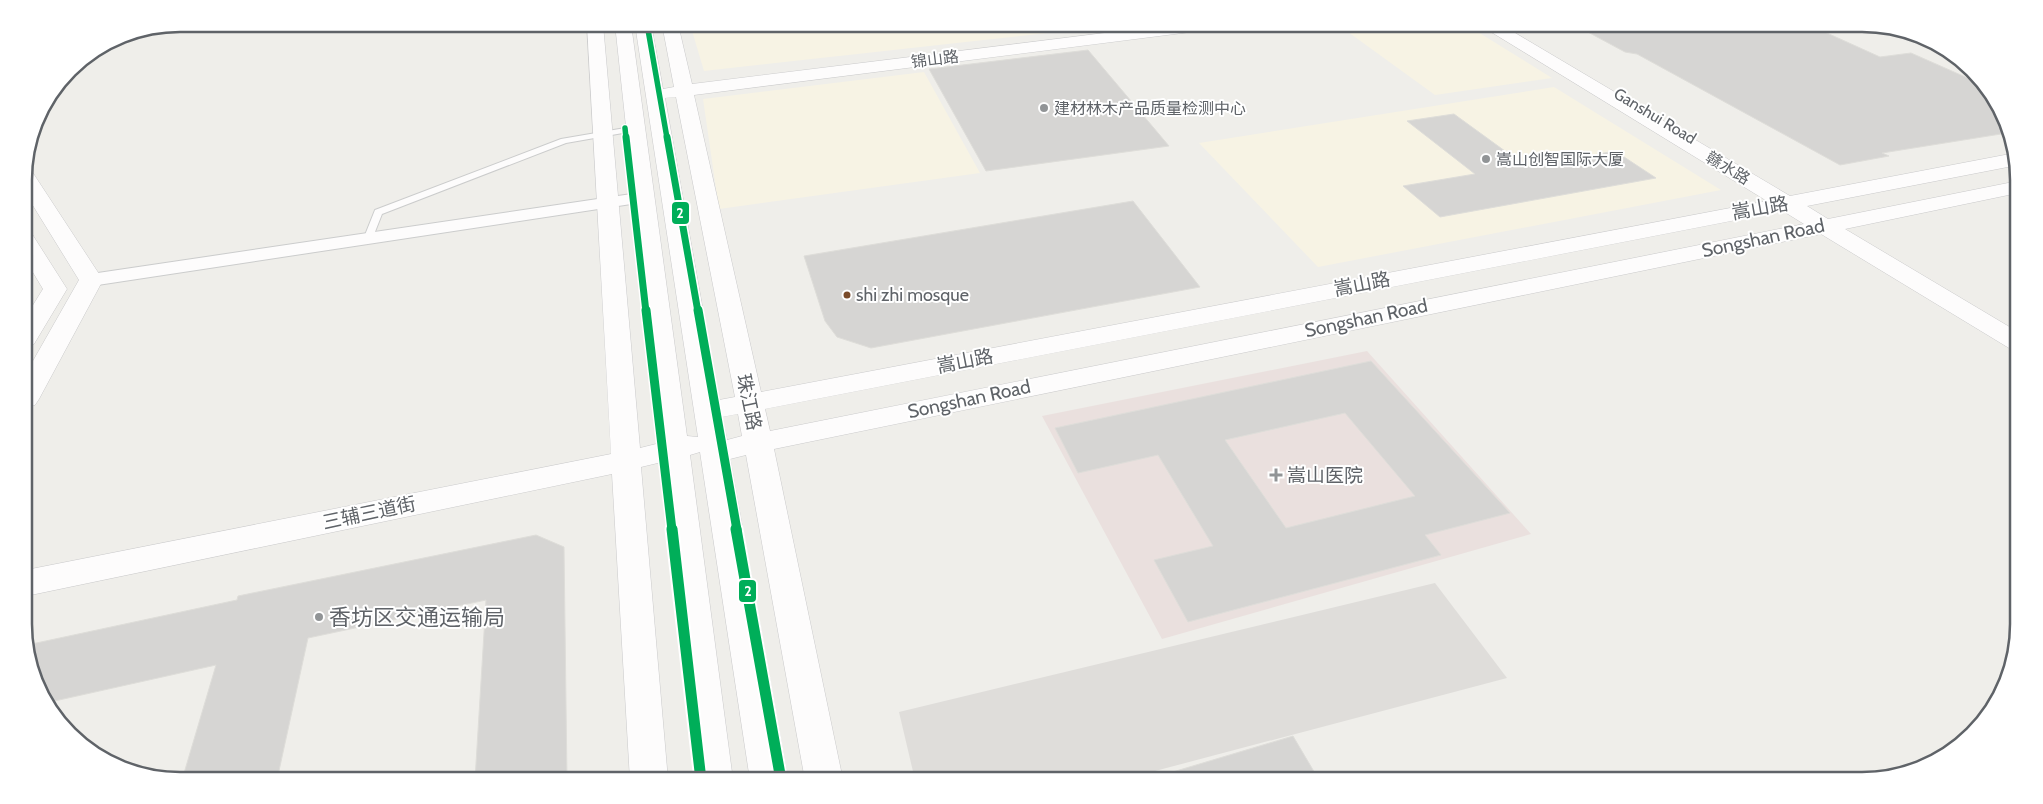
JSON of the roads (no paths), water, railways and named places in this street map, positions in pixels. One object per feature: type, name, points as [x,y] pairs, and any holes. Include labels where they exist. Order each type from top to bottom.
[{"type":"main road","points":[[596,32],[648,772]]},
{"type":"main road","points":[[624,32],[713,772]]},
{"type":"main road","points":[[644,32],[768,772]]},
{"type":"main road","name":"珠江路","points":[[672,32],[758,442],[822,772]]},
{"type":"main road","name":"锦山路","points":[[655,94],[1151,32]]},
{"type":"main road","name":"赣水路","points":[[1502,32],[1793,202],[2010,338]]},
{"type":"main road","name":"Ganshui Road","points":[[1512,32],[1793,202]]},
{"type":"main road","name":"嵩山路","points":[[707,411],[1661,226],[2009,161]]},
{"type":"main road","name":"Songshan Road","points":[[713,446],[758,442],[2010,188]]},
{"type":"main road","points":[[33,189],[91,280],[33,385]]},
{"type":"main road","points":[[1829,224],[2010,326]]},
{"type":"main road","points":[[33,253],[55,289],[33,326]]},
{"type":"main road","name":"三辅三道街","points":[[32,582],[675,449],[713,446]]},
{"type":"street","points":[[91,280],[645,197]]},
{"type":"lane","points":[[368,240],[378,212],[564,142],[637,128]]},
{"type":"place","name":"建材林木产品质量检测中心","points":[[1044,108]]},
{"type":"place","name":"嵩山创智国际大厦","points":[[1486,159]]},
{"type":"place","name":"shi zhi mosque","points":[[847,295]]},
{"type":"place","name":"嵩山医院","points":[[1276,475]]},
{"type":"place","name":"香坊区交通运输局","points":[[319,617]]}]
